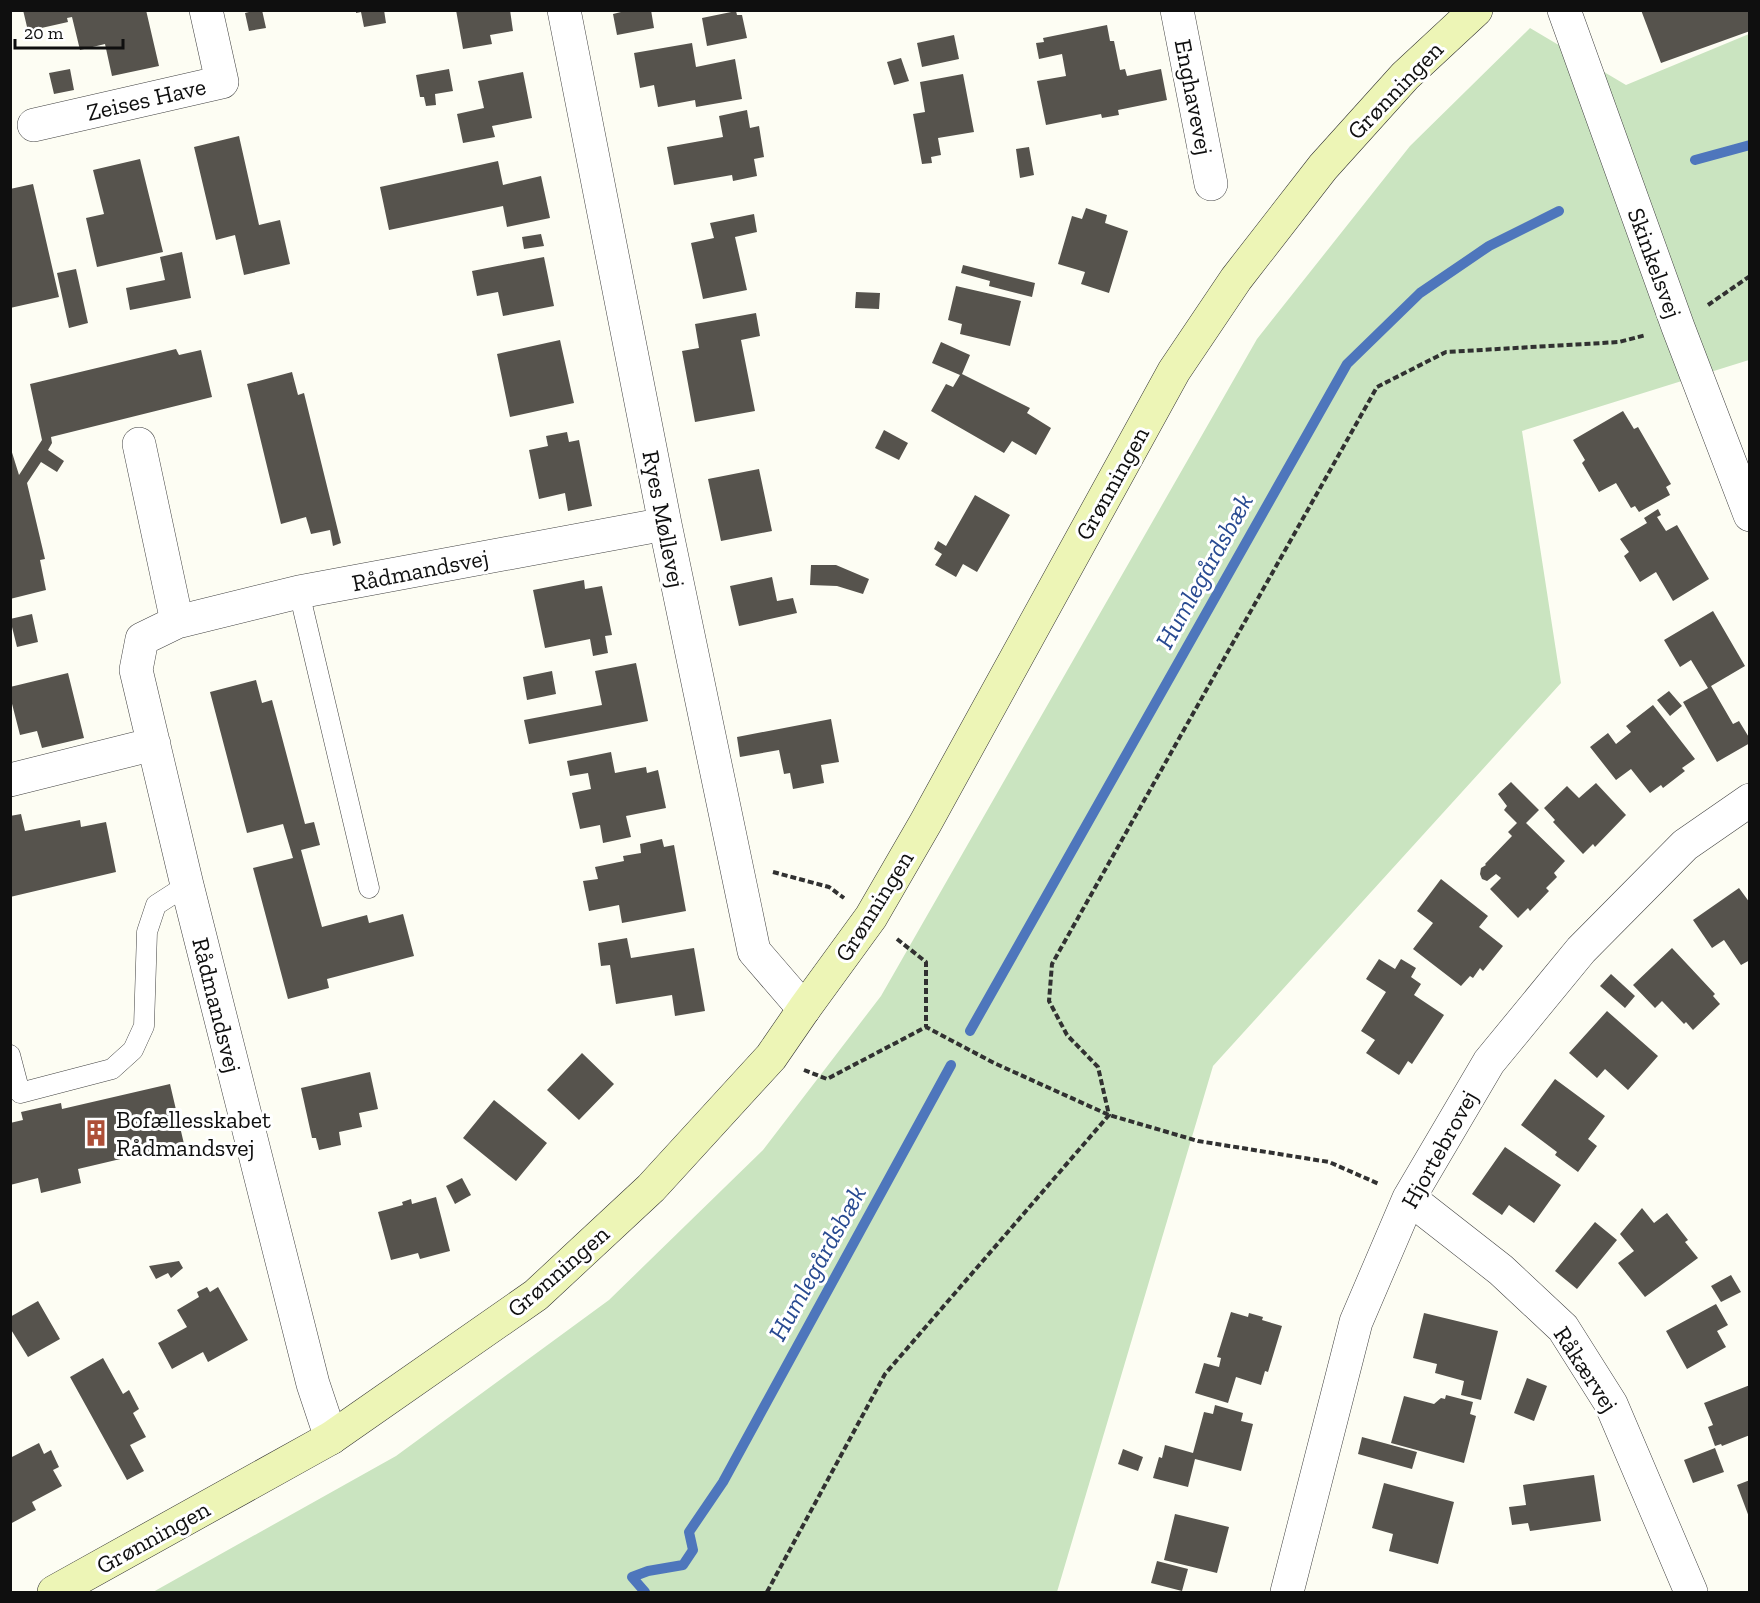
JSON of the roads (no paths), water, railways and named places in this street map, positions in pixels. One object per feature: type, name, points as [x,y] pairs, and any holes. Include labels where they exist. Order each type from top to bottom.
[{"type":"street","name":"Zeises Have","points":[[34,125],[222,82],[206,10]]},
{"type":"street","name":"Ryes Møllevej","points":[[564,10],[665,524],[754,951],[804,1010]]},
{"type":"street","name":"Enghavevej","points":[[1177,10],[1211,184]]},
{"type":"street","name":"Grønningen","points":[[54,1593],[331,1438],[536,1295],[651,1188],[771,1057],[871,917],[926,822],[1174,371],[1196,337],[1236,279],[1323,167],[1405,76],[1476,10]]},
{"type":"street","name":"Skinkelsvej","points":[[1564,10],[1678,327],[1749,514]]},
{"type":"street","points":[[139,444],[177,622]]},
{"type":"street","name":"Rådmandsvej","points":[[331,1438],[313,1384],[187,885],[136,670],[141,639],[177,622],[298,592],[665,524]]},
{"type":"street","points":[[10,780],[154,744]]},
{"type":"street","name":"Hjortebrovej","points":[[1287,1593],[1356,1322],[1409,1198],[1489,1062],[1581,950],[1685,846],[1749,800]]},
{"type":"street","name":"Råkærvej","points":[[1409,1198],[1501,1270],[1563,1328],[1611,1404],[1691,1593]]},
{"type":"lane","points":[[298,592],[369,888]]},
{"type":"lane","points":[[10,1055],[20,1093],[112,1068],[133,1050],[144,1026],[147,932],[156,905],[187,885]]},
{"type":"waterway","name":"Humlegårdsbæk","points":[[1695,160],[1750,145]]},
{"type":"waterway","name":"Humlegårdsbæk","points":[[970,1031],[1347,364],[1420,293],[1489,246],[1559,211]]},
{"type":"waterway","name":"Humlegårdsbæk","points":[[645,1592],[632,1577],[648,1571],[683,1565],[693,1550],[689,1532],[723,1482],[951,1065]]},
{"type":"place","name":"Bofællesskabet Rådmandsvej","points":[[96,1133]]}]
